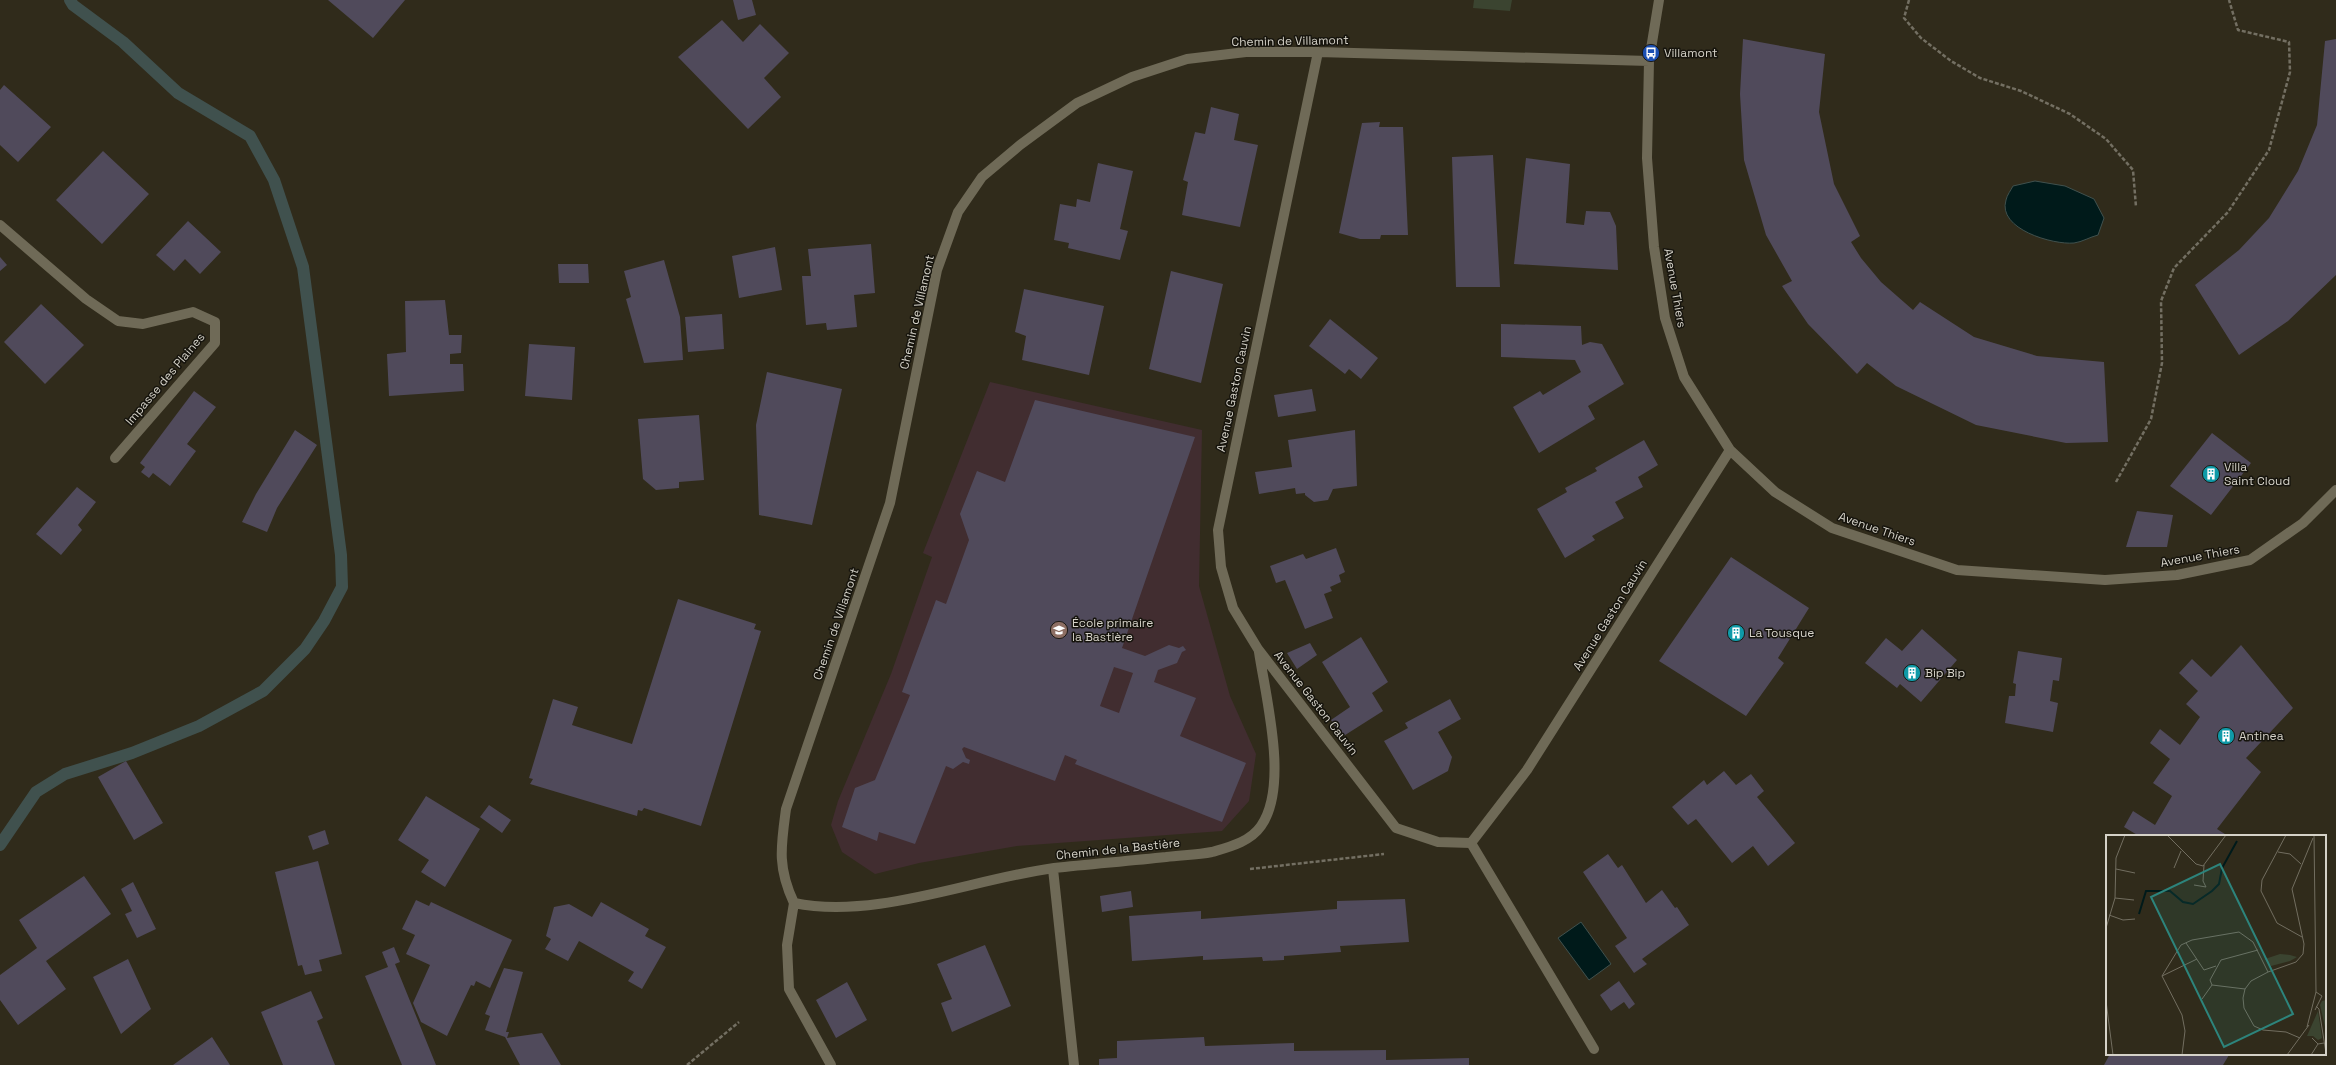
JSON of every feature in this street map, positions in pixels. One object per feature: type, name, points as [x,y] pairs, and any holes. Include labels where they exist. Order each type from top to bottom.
[{"type":"street","name":"Avenue Thiers","points":[[1659,0],[1649,61],[1647,158],[1654,247],[1665,318],[1684,377],[1730,450],[1775,492],[1832,528],[1957,570],[2105,580],[2177,575],[2250,560],[2303,523],[2336,490]]},
{"type":"street","name":"Chemin de Villamont","points":[[794,903],[784,882],[782,861],[781,847],[786,809],[890,503],[937,270],[958,212],[982,177],[1020,145],[1077,103],[1132,77],[1187,59],[1246,52],[1318,52],[1649,61]]},
{"type":"street","name":"Avenue Gaston Cauvin","points":[[1318,52],[1218,530],[1221,567],[1233,608],[1258,649],[1396,828],[1438,842],[1471,843],[1527,770],[1730,450]]},
{"type":"street","name":"Impasse des Plaines","points":[[0,226],[86,299],[118,321],[143,324],[193,312],[215,322],[215,342],[115,458]]},
{"type":"street","name":"Chemin de la Bastière","points":[[794,903],[828,907],[868,906],[1053,869],[1210,852],[1241,843],[1260,827],[1271,805],[1276,770],[1258,649]]},
{"type":"street","points":[[1471,843],[1594,1049]]},
{"type":"street","points":[[1053,869],[1074,1065]]},
{"type":"street","points":[[794,903],[786,944],[789,989],[831,1065]]},
{"type":"path","points":[[1909,0],[1904,18],[1920,38],[1951,61],[1980,78],[2021,91],[2070,114],[2106,139],[2133,170],[2136,207]]},
{"type":"path","points":[[2116,482],[2151,419],[2162,363],[2161,300],[2174,268],[2228,212],[2269,150],[2290,72],[2289,42],[2238,30],[2230,0]]},
{"type":"path","points":[[687,1065],[739,1022]]},
{"type":"shaded area","name":"École primaire la Bastière","points":[[990,382],[1202,430],[1199,586],[1230,696],[1256,754],[1249,801],[1222,831],[1017,846],[919,863],[875,874],[842,852],[831,825],[838,801],[891,674],[932,557],[923,553]]},
{"type":"green space","points":[[1474,0],[1512,0],[1510,11],[1473,8]]},
{"type":"water","points":[[2035,181],[2065,186],[2094,199],[2104,218],[2098,235],[2074,243],[2065,243],[2041,238],[2018,227],[2010,219],[2005,210],[2008,194],[2013,186]]},
{"type":"water","points":[[1581,922],[1611,964],[1589,980],[1558,938]]},
{"type":"building","points":[[328,0],[405,0],[373,38]]},
{"type":"building","points":[[733,0],[752,0],[756,15],[738,20]]},
{"type":"building","points":[[722,20],[743,42],[760,24],[789,53],[764,78],[781,97],[748,129],[678,57]]},
{"type":"building","points":[[1743,39],[1825,54],[1819,112],[1834,184],[1860,236],[1851,242],[1861,258],[1881,282],[1913,310],[1920,302],[1974,337],[2037,356],[2104,362],[2108,442],[2066,443],[1976,425],[1896,386],[1867,363],[1857,374],[1808,324],[1782,286],[1792,281],[1766,235],[1744,160],[1740,94]]},
{"type":"building","points":[[2336,39],[2336,275],[2288,321],[2239,355],[2195,285],[2239,250],[2269,218],[2298,171],[2317,125],[2325,41]]},
{"type":"building","points":[[4,85],[51,127],[18,162],[0,145],[0,90]]},
{"type":"building","points":[[1211,107],[1239,114],[1234,140],[1258,145],[1240,227],[1182,215],[1188,182],[1183,180],[1195,132],[1205,134]]},
{"type":"building","points":[[1380,122],[1379,127],[1403,127],[1408,235],[1381,235],[1380,239],[1360,239],[1339,233],[1362,123]]},
{"type":"building","points":[[103,151],[149,194],[102,244],[56,200]]},
{"type":"building","points":[[1493,155],[1500,287],[1456,287],[1452,157]]},
{"type":"building","points":[[1526,158],[1570,164],[1566,223],[1584,225],[1586,211],[1610,212],[1616,226],[1618,270],[1514,264]]},
{"type":"building","points":[[1098,163],[1133,171],[1120,229],[1128,231],[1120,260],[1068,248],[1069,243],[1054,240],[1060,204],[1076,207],[1077,199],[1090,202]]},
{"type":"building","points":[[188,221],[221,252],[200,274],[185,259],[174,271],[156,255]]},
{"type":"building","points":[[871,244],[875,293],[854,295],[857,327],[827,330],[826,323],[806,325],[802,276],[811,276],[808,249]]},
{"type":"building","points":[[775,247],[782,290],[739,298],[732,256]]},
{"type":"building","points":[[0,257],[7,265],[0,271]]},
{"type":"building","points":[[664,260],[680,317],[683,360],[644,363],[626,299],[631,297],[624,271]]},
{"type":"building","points":[[558,264],[588,264],[589,283],[559,283]]},
{"type":"building","points":[[1171,271],[1223,284],[1201,383],[1149,369]]},
{"type":"building","points":[[1024,289],[1104,306],[1089,375],[1022,360],[1026,336],[1015,332]]},
{"type":"building","points":[[445,300],[449,335],[462,335],[461,353],[450,354],[450,364],[463,364],[464,391],[389,396],[387,354],[406,352],[405,301]]},
{"type":"building","points":[[41,304],[84,345],[45,384],[4,342]]},
{"type":"building","points":[[722,314],[724,349],[688,352],[685,317]]},
{"type":"building","points":[[1330,319],[1378,358],[1361,379],[1349,369],[1345,374],[1309,346]]},
{"type":"building","points":[[1501,324],[1581,326],[1582,345],[1590,342],[1602,344],[1624,384],[1588,406],[1595,419],[1539,453],[1513,407],[1540,391],[1543,395],[1581,372],[1575,360],[1501,357]]},
{"type":"building","points":[[529,344],[575,347],[572,400],[525,396]]},
{"type":"building","points":[[767,372],[842,389],[812,525],[759,515],[756,425]]},
{"type":"building","points":[[1312,389],[1316,411],[1278,417],[1274,395]]},
{"type":"building","points":[[194,391],[216,407],[187,444],[196,451],[170,486],[153,473],[149,478],[141,472],[145,467],[140,463]]},
{"type":"building","name":"École primaire la Bastière","points":[[1035,400],[1195,437],[1122,648],[1145,656],[1169,645],[1179,648],[1183,646],[1186,650],[1182,652],[1177,663],[1158,670],[1154,682],[1196,698],[1180,736],[1246,763],[1222,822],[1075,764],[1077,760],[1065,755],[1055,781],[964,747],[962,749],[966,758],[970,760],[969,764],[963,762],[953,769],[946,766],[915,844],[879,832],[877,841],[842,827],[855,788],[875,780],[910,695],[902,692],[936,600],[946,604],[969,540],[960,514],[977,471],[1005,482]],"holes":[[[1114,667],[1133,673],[1119,713],[1100,706]]]},
{"type":"building","points":[[699,415],[704,480],[679,482],[679,488],[656,490],[643,479],[638,419]]},
{"type":"building","points":[[295,430],[317,445],[277,508],[267,532],[242,522],[256,494]]},
{"type":"building","points":[[1355,430],[1357,486],[1333,489],[1328,500],[1314,502],[1305,495],[1305,493],[1296,494],[1295,488],[1259,494],[1255,472],[1292,467],[1288,440]]},
{"type":"building","name":"Villa Saint Cloud","points":[[2212,433],[2251,463],[2211,515],[2170,486]]},
{"type":"building","points":[[1644,440],[1658,465],[1638,477],[1643,487],[1615,502],[1624,518],[1592,536],[1595,540],[1565,558],[1537,509],[1567,492],[1565,488],[1597,471],[1595,468]]},
{"type":"building","points":[[77,487],[96,502],[78,525],[82,530],[61,555],[36,534]]},
{"type":"building","points":[[2137,511],[2173,515],[2167,547],[2126,547]]},
{"type":"building","points":[[1336,548],[1345,572],[1339,575],[1341,582],[1330,587],[1332,591],[1324,594],[1333,618],[1305,629],[1285,580],[1276,583],[1270,566],[1303,554],[1306,559]]},
{"type":"building","name":"La Tousque","points":[[1731,557],[1809,608],[1778,658],[1784,663],[1746,716],[1659,661]]},
{"type":"building","points":[[678,599],[756,624],[754,629],[761,631],[701,826],[644,808],[642,811],[638,810],[637,816],[530,784],[533,779],[529,778],[553,699],[578,707],[572,725],[632,744]]},
{"type":"building","name":"Bip Bip","points":[[1922,629],[1957,660],[1921,702],[1900,684],[1897,688],[1865,663],[1886,638],[1902,651]]},
{"type":"building","points":[[1361,637],[1388,682],[1372,693],[1383,711],[1342,737],[1331,720],[1350,707],[1322,662]]},
{"type":"building","points":[[1310,643],[1317,655],[1297,669],[1287,653]]},
{"type":"building","name":"Antinea","points":[[2241,645],[2293,708],[2246,758],[2261,772],[2217,829],[2226,835],[2137,835],[2124,827],[2133,811],[2155,825],[2172,796],[2153,783],[2170,759],[2150,743],[2160,729],[2180,745],[2200,717],[2186,704],[2198,691],[2179,673],[2192,659],[2211,677]]},
{"type":"building","points":[[2018,651],[2062,658],[2059,681],[2053,680],[2050,701],[2058,703],[2053,732],[2005,723],[2009,696],[2015,696],[2016,684],[2013,683]]},
{"type":"building","points":[[1450,699],[1461,719],[1438,732],[1452,757],[1448,771],[1413,790],[1384,741],[1408,728],[1405,723]]},
{"type":"building","points":[[126,761],[163,823],[134,840],[98,777]]},
{"type":"building","points":[[1724,771],[1736,785],[1751,774],[1764,791],[1757,797],[1795,843],[1768,866],[1753,846],[1732,863],[1696,819],[1688,825],[1672,807],[1704,780],[1707,785]]},
{"type":"building","points":[[426,796],[480,829],[445,887],[421,872],[429,860],[398,840]]},
{"type":"building","points":[[489,805],[511,820],[502,833],[480,817]]},
{"type":"building","points":[[325,830],[329,844],[313,850],[308,836]]},
{"type":"building","points":[[1608,854],[1618,868],[1622,865],[1646,903],[1662,890],[1675,908],[1677,907],[1689,925],[1642,959],[1647,964],[1634,973],[1615,946],[1627,938],[1583,872]]},
{"type":"building","points":[[318,861],[342,954],[319,960],[322,971],[305,975],[302,965],[298,966],[275,872]]},
{"type":"building","points":[[84,876],[111,914],[46,961],[66,989],[18,1025],[0,1000],[0,975],[37,948],[19,920]]},
{"type":"building","points":[[133,882],[156,929],[137,938],[125,914],[132,911],[121,889]]},
{"type":"building","points":[[1131,891],[1133,907],[1102,912],[1100,896]]},
{"type":"building","points":[[1405,899],[1409,942],[1340,946],[1341,952],[1284,956],[1284,960],[1263,961],[1262,957],[1203,960],[1203,956],[1132,961],[1129,916],[1201,911],[1201,919],[1337,909],[1337,901]]},
{"type":"building","points":[[416,900],[429,906],[431,902],[512,940],[490,988],[476,981],[474,986],[471,985],[447,1036],[421,1022],[413,1003],[430,965],[406,954],[415,935],[402,929]]},
{"type":"building","points":[[601,902],[649,929],[645,936],[666,947],[642,989],[628,981],[634,972],[579,941],[568,961],[545,949],[551,939],[546,936],[554,907],[569,904],[592,917]]},
{"type":"building","points":[[985,945],[1011,1006],[952,1032],[941,1003],[952,999],[937,964]]},
{"type":"building","points":[[394,947],[400,962],[395,964],[436,1065],[402,1065],[365,976],[388,967],[382,952]]},
{"type":"building","points":[[128,959],[151,1009],[121,1034],[93,977]]},
{"type":"building","points":[[504,968],[523,972],[506,1032],[509,1032],[507,1038],[542,1033],[561,1065],[520,1065],[505,1037],[485,1030],[490,1016],[485,1014]]},
{"type":"building","points":[[1619,981],[1635,1004],[1629,1009],[1624,1002],[1611,1011],[1600,995]]},
{"type":"building","points":[[847,982],[867,1020],[836,1038],[816,1000]]},
{"type":"building","points":[[311,991],[323,1018],[317,1021],[335,1065],[283,1065],[261,1012]]},
{"type":"building","points":[[212,1037],[230,1065],[173,1065]]},
{"type":"building","points":[[1204,1037],[1205,1046],[1294,1043],[1294,1051],[1386,1050],[1386,1060],[1469,1058],[1469,1065],[1099,1065],[1099,1059],[1117,1058],[1117,1041]]},
{"type":"building","points":[[2109,1055],[2229,1055],[2223,1065],[2104,1065]]},
{"type":"waterway","points":[[0,845],[36,792],[65,774],[132,753],[199,726],[263,691],[305,649],[324,621],[342,587],[341,555],[303,267],[274,180],[250,136],[178,93],[123,42],[73,5],[70,0]]},
{"type":"place","name":"Villamont","points":[[1651,53]]},
{"type":"place","name":"Villa Saint Cloud","points":[[2211,474]]},
{"type":"place","name":"École primaire la Bastière","points":[[1059,630]]},
{"type":"place","name":"La Tousque","points":[[1736,633]]},
{"type":"place","name":"Bip Bip","points":[[1912,673]]},
{"type":"place","name":"Antinea","points":[[2226,736]]}]
